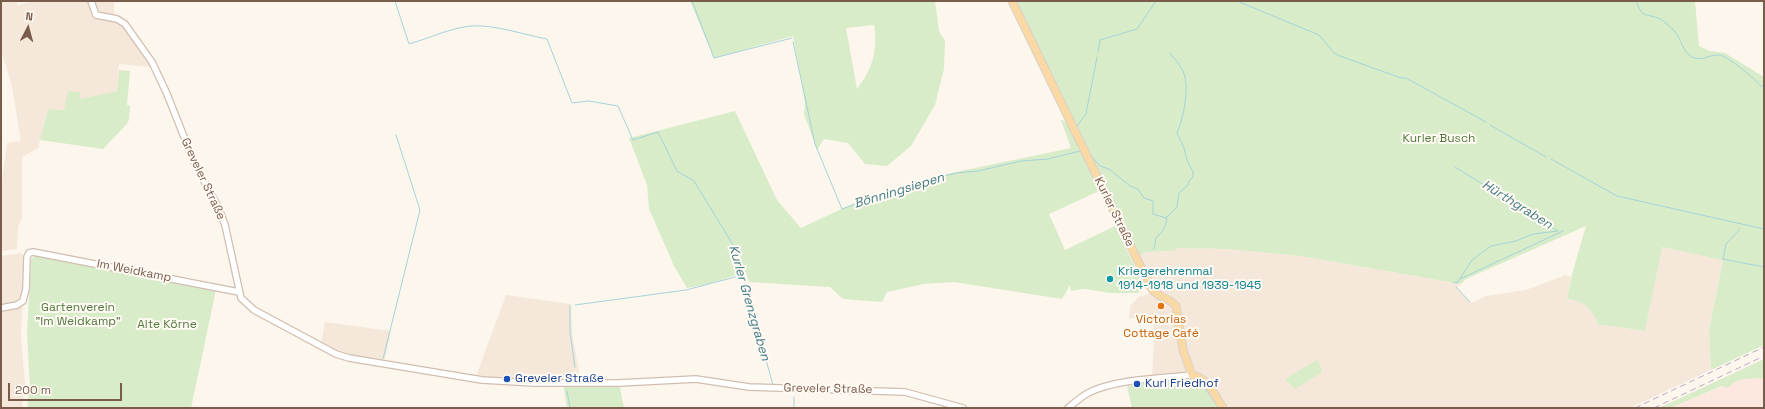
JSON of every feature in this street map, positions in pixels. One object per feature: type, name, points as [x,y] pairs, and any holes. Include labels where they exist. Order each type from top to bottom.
[{"type":"main road","name":"Kurler Straße","points":[[1012,1],[1150,286],[1157,295],[1172,301],[1176,306],[1183,350],[1192,375]]},
{"type":"main road","points":[[1192,375],[1198,376],[1205,382],[1223,408]]},
{"type":"street","name":"Greveler Straße","points":[[91,1],[96,15],[117,19],[125,24],[152,62],[167,94],[194,162],[219,209],[225,225],[241,298],[250,307],[336,354],[349,358],[482,380],[535,383],[619,383],[696,379],[748,386],[905,392],[963,408]]},
{"type":"street","name":"Im Weidkamp","points":[[1,308],[17,305],[23,301],[26,289],[27,257],[29,253],[37,252],[239,292]]},
{"type":"street","points":[[1068,408],[1089,393],[1102,388],[1137,381],[1192,375]]},
{"type":"shaded area","points":[[1,1],[17,1],[17,5],[36,1],[114,1],[114,21],[122,25],[143,52],[152,67],[119,64],[117,91],[80,99],[64,111],[48,109],[38,148],[22,157],[22,217],[18,227],[17,249],[1,251],[1,189],[7,143],[21,141],[12,86],[1,50]]},
{"type":"shaded area","points":[[1661,247],[1723,259],[1709,330],[1711,370],[1630,408],[1224,408],[1190,366],[1178,309],[1159,295],[1137,258],[1146,252],[1175,251],[1176,248],[1226,249],[1300,256],[1461,284],[1457,287],[1471,303],[1486,296],[1526,290],[1565,275],[1571,277],[1567,299],[1586,305],[1593,312],[1599,326],[1604,325],[1645,331]]},
{"type":"shaded area","points":[[21,253],[25,256],[21,335],[25,384],[22,408],[1,408],[1,256]]},
{"type":"shaded area","points":[[1154,292],[1171,301],[1188,367],[1183,373],[1152,376],[1154,337],[1153,319],[1129,318],[1130,306],[1138,297]]},
{"type":"shaded area","points":[[506,295],[571,304],[572,333],[581,383],[475,379]]},
{"type":"shaded area","points":[[325,322],[391,331],[385,359],[349,358],[345,353],[321,344]]},
{"type":"shaded area","points":[[1764,367],[1764,408],[1670,408],[1723,386]]},
{"type":"green space","points":[[690,1],[935,1],[939,31],[945,41],[944,69],[935,105],[911,146],[887,166],[865,164],[848,143],[824,139],[817,150],[804,114],[805,102],[793,36],[714,58]],"holes":[[[874,25],[875,51],[873,58],[867,74],[857,89],[846,28]]]},
{"type":"green space","name":"Kurler Busch","points":[[1012,1],[1695,1],[1699,46],[1710,51],[1725,53],[1764,77],[1764,345],[1711,370],[1709,330],[1723,260],[1662,247],[1645,331],[1604,325],[1599,326],[1588,307],[1579,302],[1567,299],[1572,274],[1586,226],[1466,279],[1461,284],[1300,256],[1226,249],[1176,248],[1175,251],[1146,252],[1137,258],[1103,187],[1099,191],[1049,214],[1065,250],[1115,226],[1143,283],[1138,293],[1111,293],[1084,289],[1071,291],[1070,285],[1062,299],[954,282],[924,284],[887,292],[882,302],[843,299],[830,287],[749,282],[746,272],[708,284],[687,288],[674,266],[649,209],[647,185],[629,138],[735,111],[777,200],[801,228],[850,205],[932,177],[1071,148],[1061,120],[1069,122]]},
{"type":"green space","points":[[119,70],[130,71],[127,105],[130,106],[129,120],[103,149],[40,140],[48,109],[64,110],[68,91],[80,92],[80,99],[117,91]]},
{"type":"green space","points":[[35,255],[216,290],[191,408],[27,408],[30,387],[27,334],[31,260]]},
{"type":"green space","points":[[1318,359],[1322,372],[1295,389],[1285,379]]},
{"type":"green space","points":[[1764,359],[1764,378],[1740,380],[1731,384],[1728,388],[1722,386],[1670,408],[1659,408]]},
{"type":"green space","points":[[1192,377],[1197,379],[1205,386],[1220,408],[1132,408],[1127,386]]},
{"type":"green space","points":[[563,383],[619,383],[624,408],[567,408]]},
{"type":"waterway","name":"Kurler Grenzgraben","points":[[395,1],[409,44],[448,31],[471,26],[499,28],[547,39],[572,103],[589,101],[618,106],[633,140],[658,132],[677,171],[694,181],[735,248],[773,385],[784,385]]},
{"type":"waterway","name":"Bönningsiepen","points":[[692,1],[714,58],[792,38]]},
{"type":"waterway","points":[[1098,52],[1100,40],[1137,29],[1156,1]]},
{"type":"waterway","points":[[1237,1],[1319,35],[1334,53],[1401,78],[1406,78],[1486,122]]},
{"type":"waterway","points":[[1636,1],[1642,13],[1665,22],[1677,35],[1686,52],[1692,57],[1699,59],[1716,55],[1723,56],[1741,68],[1761,86],[1764,86]]},
{"type":"waterway","name":"Bönningsiepen","points":[[793,42],[815,144],[842,209],[906,186],[956,173],[978,171],[1021,161],[1048,159],[1081,152]]},
{"type":"waterway","points":[[1166,218],[1177,207],[1179,193],[1188,185],[1189,181],[1193,177],[1193,172],[1177,133],[1182,119],[1185,102],[1185,78],[1182,69],[1170,53]]},
{"type":"waterway","points":[[1077,126],[1086,114],[1097,57]]},
{"type":"waterway","points":[[1490,125],[1546,157]]},
{"type":"waterway","points":[[383,359],[420,210],[396,135]]},
{"type":"waterway","name":"Bönningsiepen","points":[[1092,157],[1100,166],[1109,169],[1130,186],[1138,189],[1144,198],[1153,201],[1153,214],[1166,218],[1167,221],[1162,232],[1156,238],[1154,249]]},
{"type":"waterway","points":[[1551,159],[1617,196],[1764,229]]},
{"type":"waterway","name":"Hürthgraben","points":[[1455,167],[1558,231],[1533,234],[1516,241],[1491,246],[1472,260],[1457,283]]},
{"type":"waterway","points":[[1740,229],[1726,244],[1723,259],[1764,267]]},
{"type":"waterway","points":[[1460,279],[1563,231]]},
{"type":"waterway","points":[[575,305],[686,290],[743,275]]},
{"type":"waterway","name":"Hürthgraben","points":[[1453,283],[1458,282]]},
{"type":"waterway","name":"Hürthgraben","points":[[1456,287],[1470,302]]},
{"type":"waterway","points":[[570,306],[570,332],[575,367]]},
{"type":"waterway","points":[[1201,383],[1217,405]]},
{"type":"waterway","points":[[567,391],[570,408]]},
{"type":"waterway","name":"Kurler Grenzgraben","points":[[794,397],[794,408]]},
{"type":"railway","points":[[1635,408],[1764,347]]},
{"type":"railway","points":[[1654,408],[1764,356]]},
{"type":"place","name":"Kriegerehrenmal 1914-1918 und 1939-1945","points":[[1110,279]]},
{"type":"place","name":"Victorias Cottage Café","points":[[1161,306]]},
{"type":"place","name":"Greveler Straße","points":[[507,379]]},
{"type":"place","name":"Kurl Friedhof","points":[[1137,384]]},
{"type":"park label","name":"Gartenverein \"Im Weidkamp\"","points":[[78,315]]},
{"type":"park label","name":"Alte Körne","points":[[167,325]]}]
